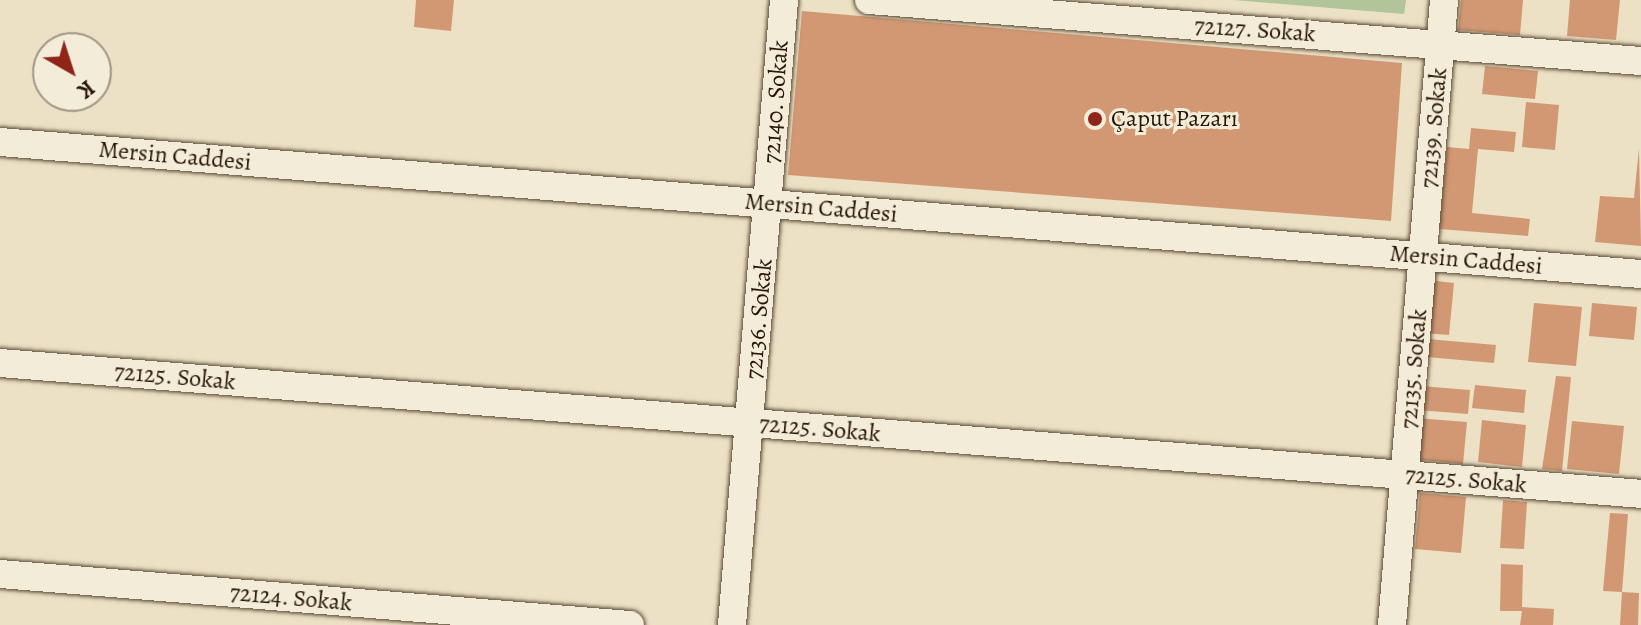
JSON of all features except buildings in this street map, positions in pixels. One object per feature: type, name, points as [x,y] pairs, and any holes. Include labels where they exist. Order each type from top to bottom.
[{"type":"street","name":"72140. Sokak","points":[[769,204],[784,0]]},
{"type":"street","name":"72127. Sokak","points":[[869,0],[1641,61]]},
{"type":"street","name":"72139. Sokak","points":[[1423,257],[1444,0]]},
{"type":"street","name":"Mersin Caddesi","points":[[0,142],[1641,274]]},
{"type":"street","name":"72136. Sokak","points":[[732,625],[769,204]]},
{"type":"street","name":"72135. Sokak","points":[[1392,625],[1423,257]]},
{"type":"street","name":"72125. Sokak","points":[[0,363],[1641,494]]},
{"type":"street","name":"72124. Sokak","points":[[0,574],[630,625]]},
{"type":"green space","points":[[1234,0],[1406,0],[1404,14]]},
{"type":"place","name":"Çaput Pazarı","points":[[1095,119]]}]
